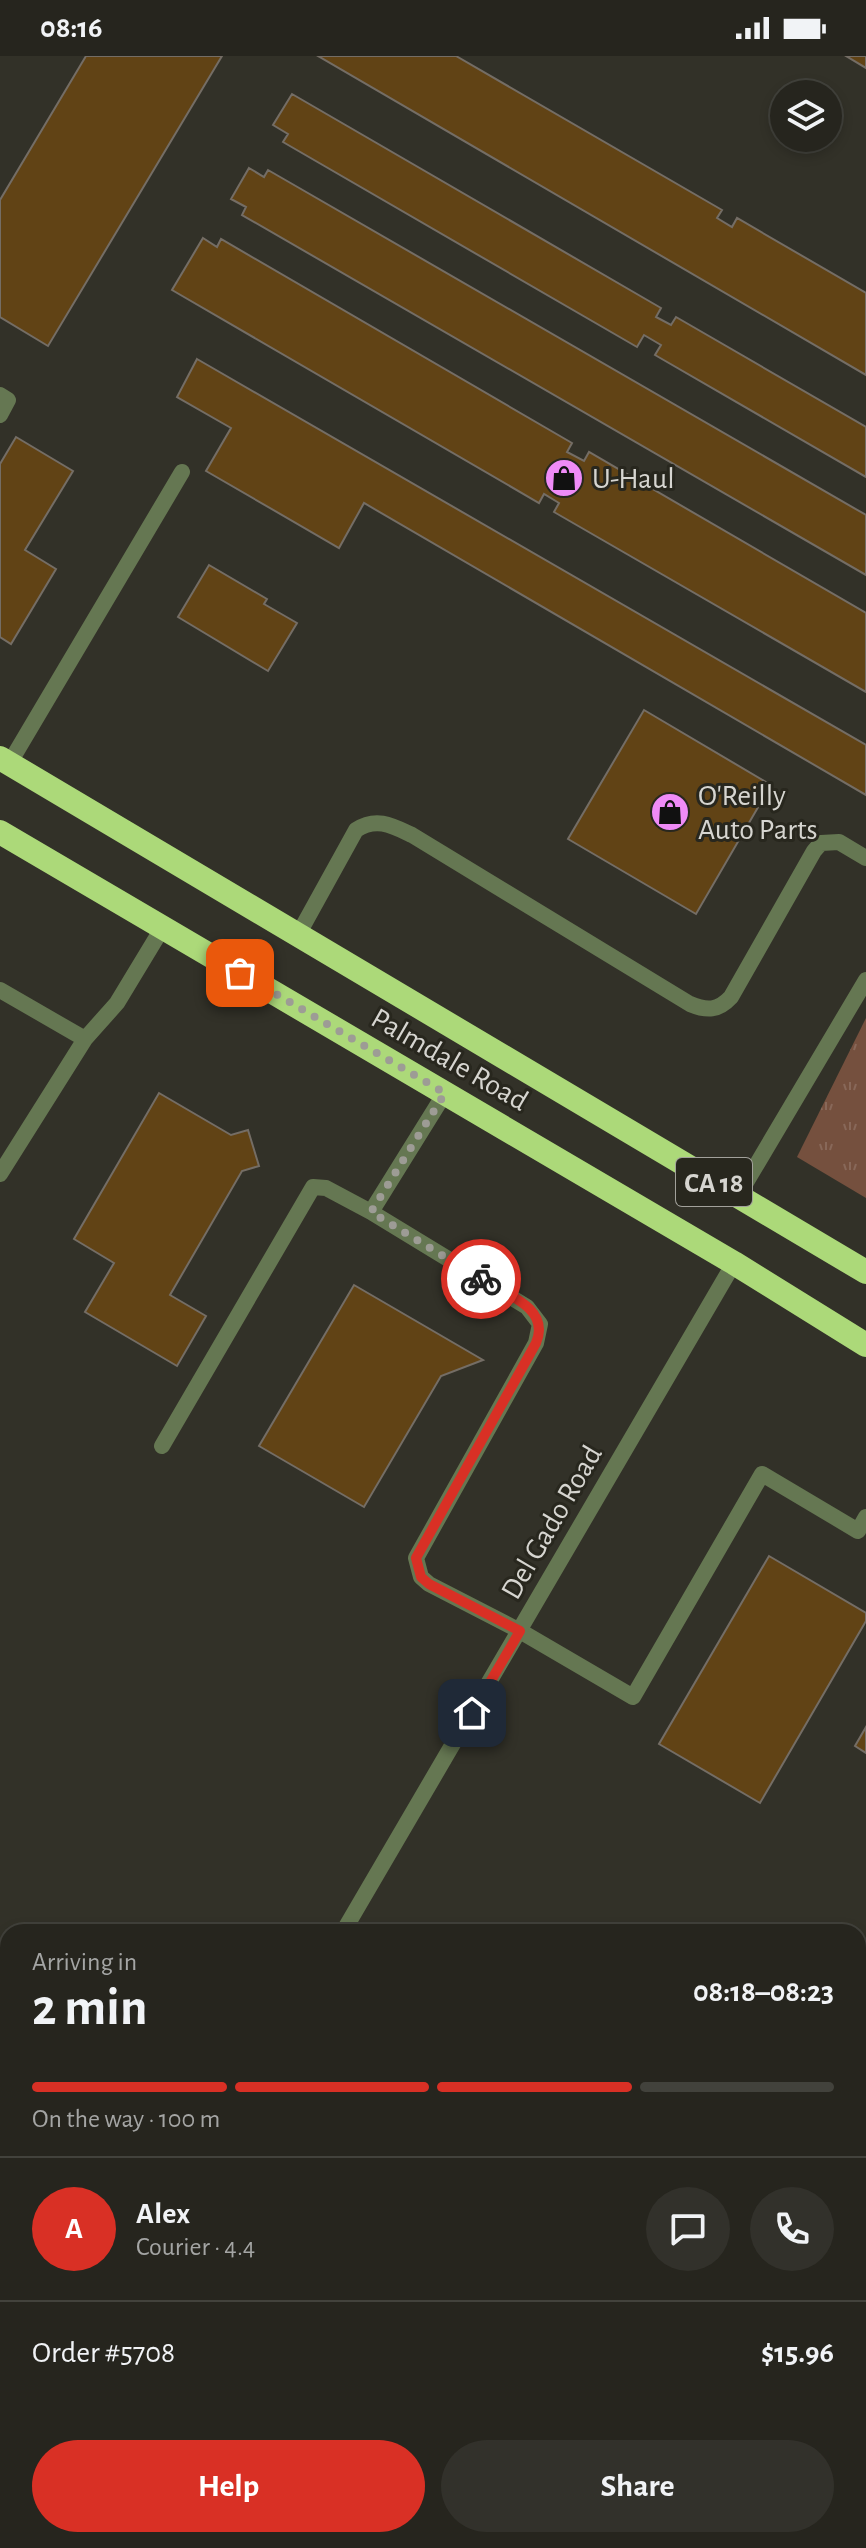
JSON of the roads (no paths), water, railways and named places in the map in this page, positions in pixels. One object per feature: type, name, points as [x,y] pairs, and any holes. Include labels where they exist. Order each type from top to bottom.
[{"type":"highway","name":"Palmdale Road","points":[[5,761],[866,1272]]},
{"type":"highway","name":"Palmdale Road","points":[[0,832],[734,1263],[866,1345]]},
{"type":"street","points":[[0,395],[8,400],[0,415]]},
{"type":"street","points":[[5,761],[182,472]]},
{"type":"street","points":[[298,935],[356,830],[366,823],[379,823],[412,835],[690,1004],[702,1009],[715,1009],[731,997],[821,843],[839,842],[866,858]]},
{"type":"street","points":[[0,1174],[85,1039],[117,1003],[163,927]]},
{"type":"street","points":[[738,1196],[866,980]]},
{"type":"street","points":[[0,990],[85,1039]]},
{"type":"street","points":[[371,1212],[445,1093]]},
{"type":"street","points":[[162,1446],[313,1187],[326,1188],[527,1307],[540,1324],[536,1343],[416,1558],[421,1577],[429,1584],[520,1631],[633,1697],[762,1474],[858,1531],[866,1517]]},
{"type":"street","name":"Del Gado Road","points":[[348,1924],[734,1263]]},
{"type":"place","name":"U-Haul","points":[[564,478]]},
{"type":"place","name":"O'Reilly Auto Parts","points":[[670,812]]}]
